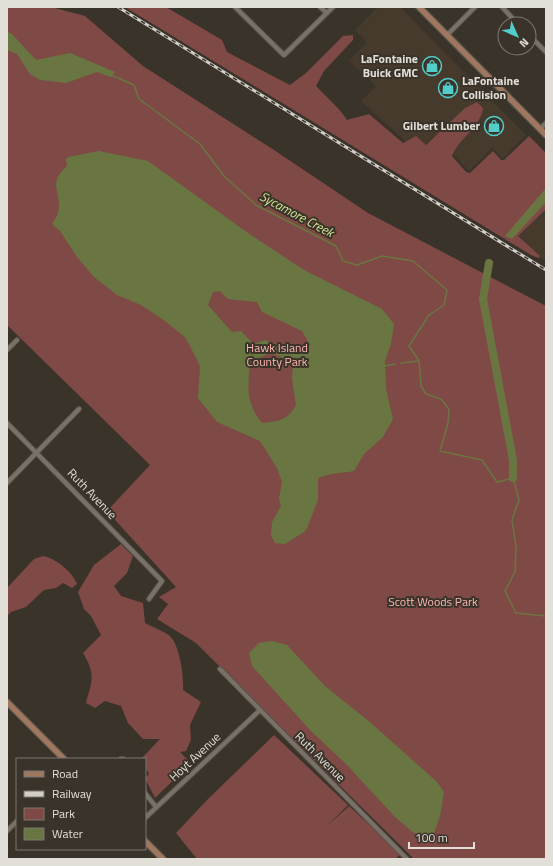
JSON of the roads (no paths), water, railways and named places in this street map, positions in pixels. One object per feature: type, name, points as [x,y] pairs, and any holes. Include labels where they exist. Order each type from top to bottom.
[{"type":"main road","points":[[419,7],[546,135]]},
{"type":"main road","points":[[7,702],[63,758]]},
{"type":"main road","points":[[146,842],[163,859]]},
{"type":"street","points":[[235,7],[284,55],[333,7]]},
{"type":"street","points":[[320,7],[327,13]]},
{"type":"street","points":[[447,35],[475,7]]},
{"type":"street","points":[[502,7],[510,16]]},
{"type":"street","points":[[537,43],[546,52]]},
{"type":"street","points":[[540,129],[546,123]]},
{"type":"street","points":[[7,350],[17,340]]},
{"type":"street","points":[[7,483],[80,410]]},
{"type":"street","name":"Ruth Avenue","points":[[7,423],[162,581],[149,599]]},
{"type":"street","name":"Ruth Avenue","points":[[220,669],[407,859]]},
{"type":"street","name":"Hoyt Avenue","points":[[146,817],[260,711]]},
{"type":"street","points":[[146,794],[156,807]]},
{"type":"street","points":[[7,831],[16,822]]},
{"type":"water","points":[[7,32],[11,33],[36,60],[70,53],[115,72],[111,77],[97,72],[66,83],[40,80],[30,74],[17,54],[7,50]]},
{"type":"water","points":[[99,151],[148,161],[248,233],[304,270],[382,309],[394,324],[391,344],[385,361],[386,389],[393,419],[383,437],[364,454],[354,471],[330,474],[318,479],[318,500],[307,528],[304,532],[285,544],[275,543],[271,536],[272,522],[281,506],[279,498],[282,482],[277,468],[260,441],[217,422],[198,398],[200,366],[186,338],[165,321],[141,305],[117,295],[94,277],[77,257],[60,231],[52,224],[58,214],[59,206],[56,189],[57,178],[67,166],[66,160],[68,157]],"holes":[[[220,291],[228,299],[257,302],[262,312],[302,331],[310,345],[292,351],[265,340],[253,344],[241,331],[232,332],[208,305],[213,292]],[[270,353],[279,356],[293,366],[292,378],[296,405],[286,417],[273,422],[262,423],[250,401],[248,387],[250,362]]]},
{"type":"water","points":[[546,188],[546,202],[512,239],[505,236]]},
{"type":"water","points":[[272,641],[287,645],[325,686],[371,723],[437,782],[444,792],[440,816],[433,836],[414,833],[395,817],[347,765],[310,730],[252,666],[249,653],[259,643]]},
{"type":"waterway","name":"Sycamore Creek","points":[[111,75],[134,85],[139,99],[200,144],[224,176],[256,205],[336,246],[343,261],[357,265],[382,256],[413,261],[447,290],[444,305],[429,315],[409,346],[419,361],[421,386],[426,394],[441,399],[449,409],[448,423],[440,451],[482,460],[497,482],[513,478],[519,500],[512,520],[516,547],[515,572],[505,591],[516,613],[546,616]]},
{"type":"waterway","points":[[489,263],[483,299],[513,460],[513,478]]},
{"type":"waterway","points":[[401,363],[419,361]]},
{"type":"waterway","points":[[384,366],[396,364]]},
{"type":"railway","points":[[118,7],[546,270]]},
{"type":"place","name":"LaFontaine Buick GMC","points":[[432,66]]},
{"type":"place","name":"LaFontaine Collision","points":[[448,88]]},
{"type":"place","name":"Gilbert Lumber","points":[[494,126]]},
{"type":"park label","name":"Hawk Island County Park","points":[[277,355]]},
{"type":"park label","name":"Scott Woods Park","points":[[433,602]]}]
